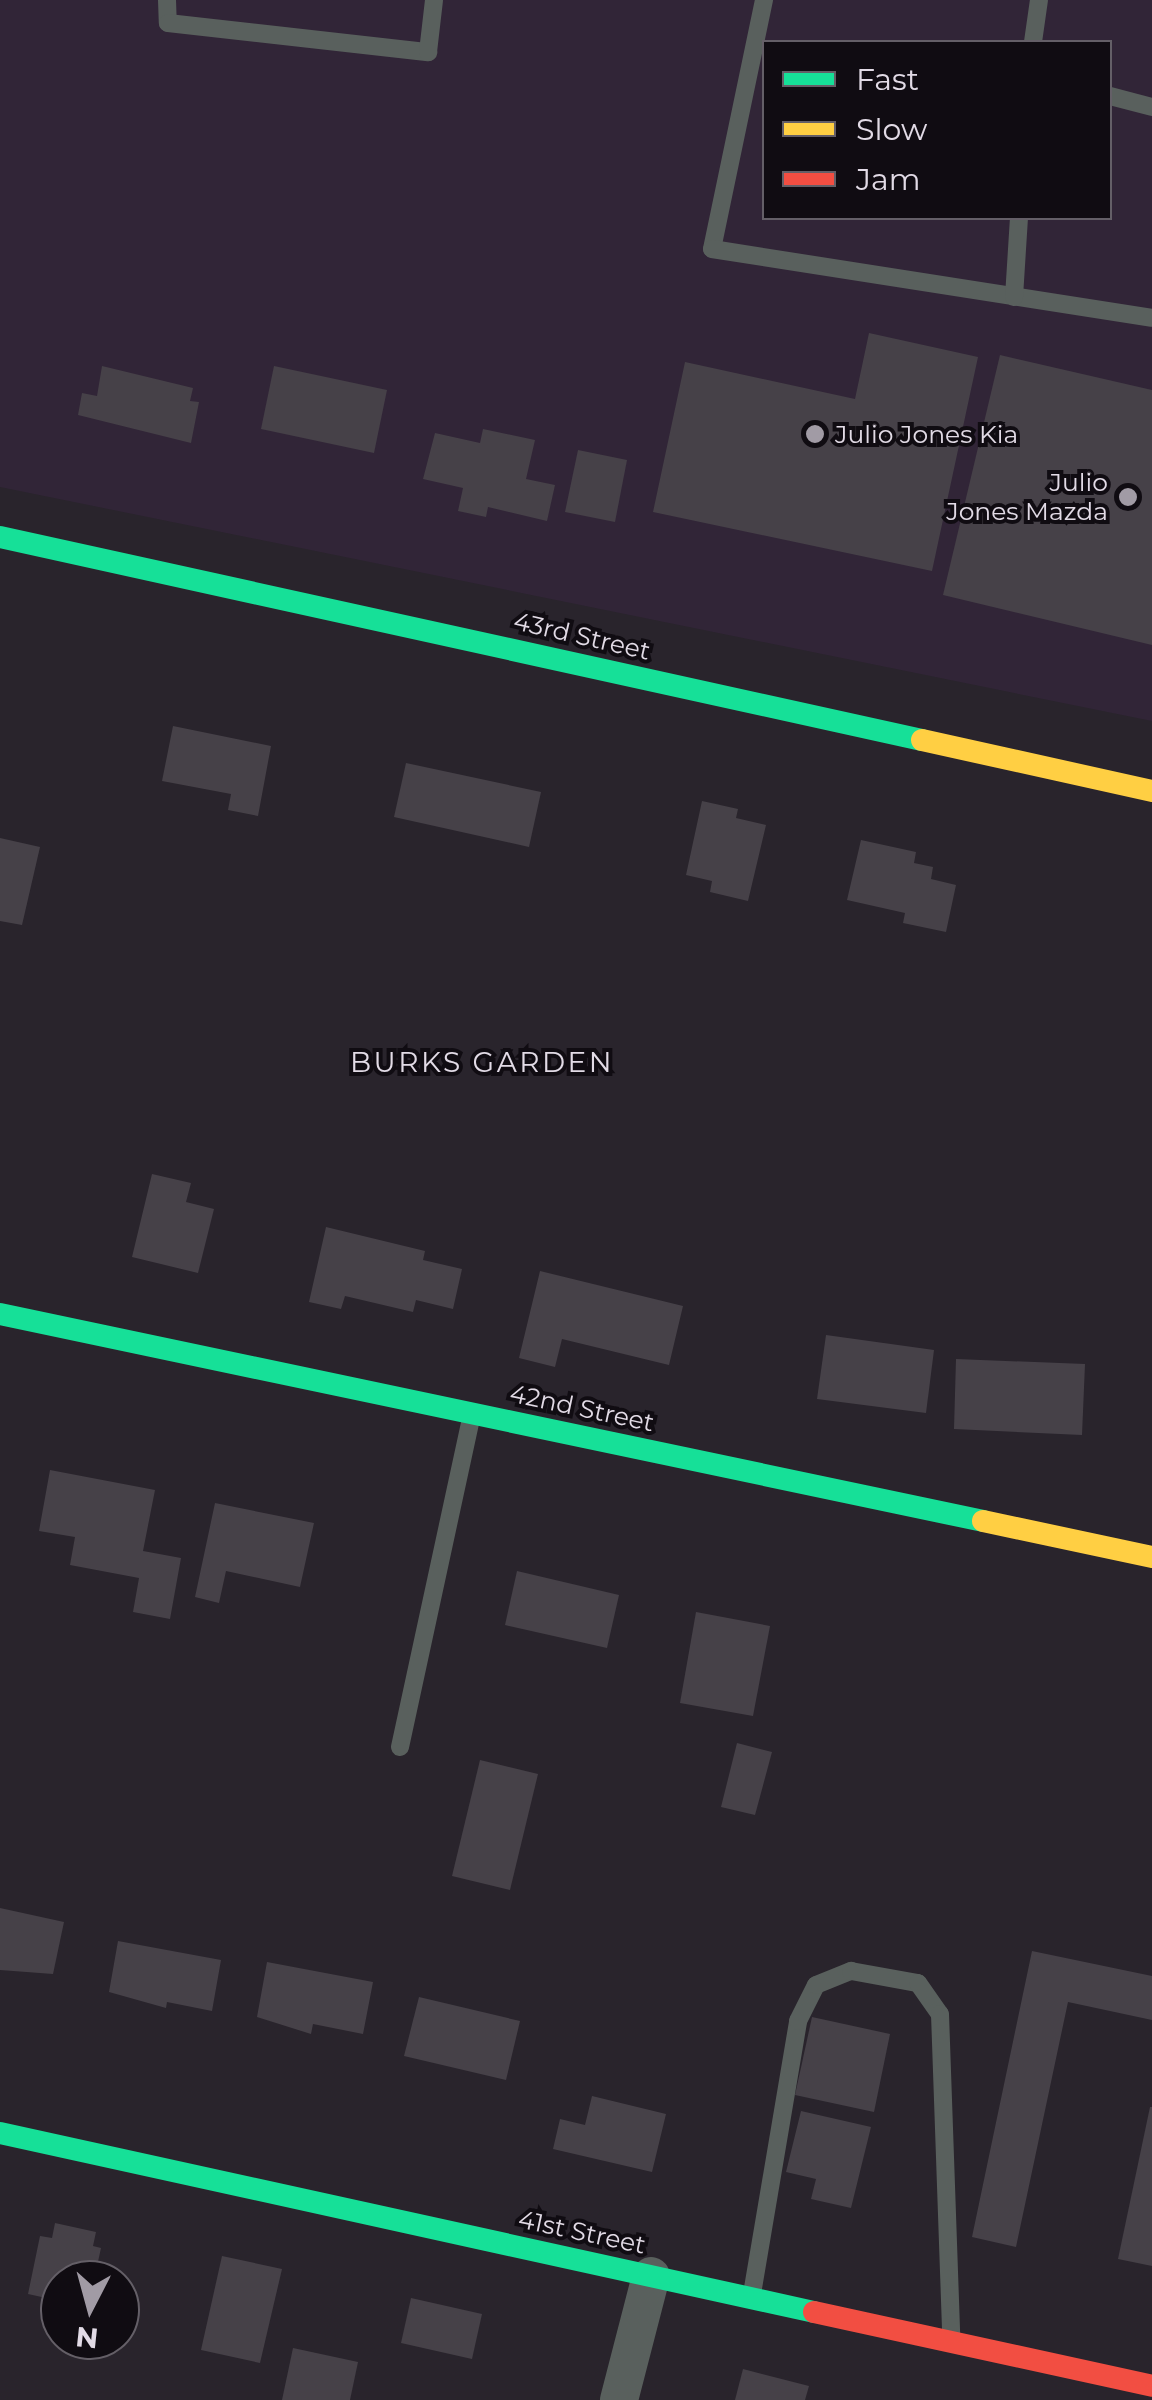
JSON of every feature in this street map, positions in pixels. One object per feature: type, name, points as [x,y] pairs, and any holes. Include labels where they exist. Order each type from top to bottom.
[{"type":"street","name":"43rd Street","points":[[0,537],[1152,792]]},
{"type":"street","name":"42nd Street","points":[[0,1314],[1152,1557]]},
{"type":"street","name":"41st Street","points":[[0,2132],[1152,2386]]},
{"type":"street","points":[[619,2400],[651,2276]]},
{"type":"lane","points":[[167,0],[168,23],[428,52],[434,0]]},
{"type":"lane","points":[[764,0],[712,249],[1152,318]]},
{"type":"lane","points":[[1033,40],[1040,0]]},
{"type":"lane","points":[[1112,97],[1152,107]]},
{"type":"lane","points":[[1014,297],[1019,220]]},
{"type":"lane","points":[[400,1747],[472,1413]]},
{"type":"lane","points":[[752,2298],[798,2021],[816,1985],[850,1970],[918,1983],[940,2014],[950,2342]]},
{"type":"shaded area","points":[[0,0],[1152,0],[1152,721],[0,487]]},
{"type":"building","points":[[869,333],[978,357],[932,571],[653,512],[685,362],[855,399]]},
{"type":"building","points":[[1000,355],[1152,390],[1152,645],[943,595]]},
{"type":"building","points":[[102,366],[193,388],[190,401],[199,402],[191,443],[78,415],[82,393],[97,396]]},
{"type":"building","points":[[274,366],[387,390],[374,453],[261,429]]},
{"type":"building","points":[[483,429],[535,440],[526,479],[555,485],[547,521],[488,507],[486,517],[458,511],[463,488],[423,479],[435,433],[480,443]]},
{"type":"building","points":[[578,450],[627,460],[615,522],[565,512]]},
{"type":"building","points":[[173,726],[271,746],[258,816],[228,810],[231,794],[162,781]]},
{"type":"building","points":[[406,763],[541,792],[529,847],[394,817]]},
{"type":"building","points":[[702,801],[738,809],[736,818],[766,825],[748,901],[710,892],[712,881],[686,875]]},
{"type":"building","points":[[0,838],[40,847],[22,925],[0,921]]},
{"type":"building","points":[[861,840],[916,852],[914,863],[933,867],[931,879],[956,885],[946,932],[903,923],[905,913],[847,900]]},
{"type":"building","points":[[152,1174],[191,1183],[186,1202],[214,1209],[198,1273],[132,1257]]},
{"type":"building","points":[[326,1227],[425,1251],[423,1260],[462,1269],[453,1309],[416,1300],[413,1312],[345,1296],[341,1309],[309,1302]]},
{"type":"building","points":[[540,1271],[683,1306],[669,1365],[562,1339],[555,1367],[519,1358]]},
{"type":"building","points":[[826,1335],[934,1350],[926,1413],[817,1399]]},
{"type":"building","points":[[956,1359],[1085,1364],[1082,1435],[954,1429]]},
{"type":"building","points":[[50,1470],[155,1490],[143,1551],[181,1558],[170,1619],[133,1612],[139,1578],[70,1565],[75,1537],[39,1531]]},
{"type":"building","points":[[215,1503],[314,1523],[300,1587],[226,1571],[219,1603],[195,1597]]},
{"type":"building","points":[[517,1571],[619,1595],[607,1648],[505,1625]]},
{"type":"building","points":[[696,1612],[770,1626],[753,1716],[680,1703]]},
{"type":"building","points":[[737,1743],[772,1752],[755,1815],[721,1807]]},
{"type":"building","points":[[480,1760],[538,1774],[510,1890],[452,1876]]},
{"type":"building","points":[[0,1908],[64,1922],[53,1974],[0,1970]]},
{"type":"building","points":[[118,1941],[221,1960],[212,2011],[167,2002],[166,2008],[109,1992]]},
{"type":"building","points":[[1032,1951],[1152,1976],[1152,2020],[1068,2002],[1016,2247],[972,2237]]},
{"type":"building","points":[[267,1962],[373,1982],[363,2034],[313,2024],[311,2034],[257,2017]]},
{"type":"building","points":[[419,1997],[520,2021],[506,2080],[404,2056]]},
{"type":"building","points":[[812,2017],[890,2034],[874,2112],[795,2095]]},
{"type":"building","points":[[592,2096],[666,2114],[652,2172],[553,2149],[560,2119],[585,2125]]},
{"type":"building","points":[[1152,2107],[1152,2266],[1118,2259]]},
{"type":"building","points":[[801,2111],[871,2127],[851,2208],[811,2199],[816,2179],[786,2172]]},
{"type":"building","points":[[55,2223],[96,2232],[93,2246],[101,2248],[98,2260],[40,2260],[40,2297],[28,2294],[40,2236],[52,2238]]},
{"type":"building","points":[[222,2256],[282,2269],[260,2363],[201,2350]]},
{"type":"building","points":[[411,2298],[482,2314],[472,2359],[401,2343]]},
{"type":"building","points":[[293,2348],[358,2362],[350,2400],[282,2400]]},
{"type":"building","points":[[743,2369],[809,2386],[805,2400],[735,2400]]},
{"type":"traffic: fast","points":[[0,537],[922,740]]},
{"type":"traffic: fast","points":[[0,1314],[983,1521]]},
{"type":"traffic: fast","points":[[0,2133],[814,2312]]},
{"type":"traffic: slow","points":[[922,740],[1152,791]]},
{"type":"traffic: slow","points":[[983,1521],[1152,1557]]},
{"type":"traffic: jam","points":[[814,2312],[1152,2386]]},
{"type":"place","name":"Julio Jones Kia","points":[[815,434]]},
{"type":"place","name":"Julio Jones Mazda","points":[[1128,497]]},
{"type":"district","name":"BURKS GARDEN","points":[[482,1062]]}]
